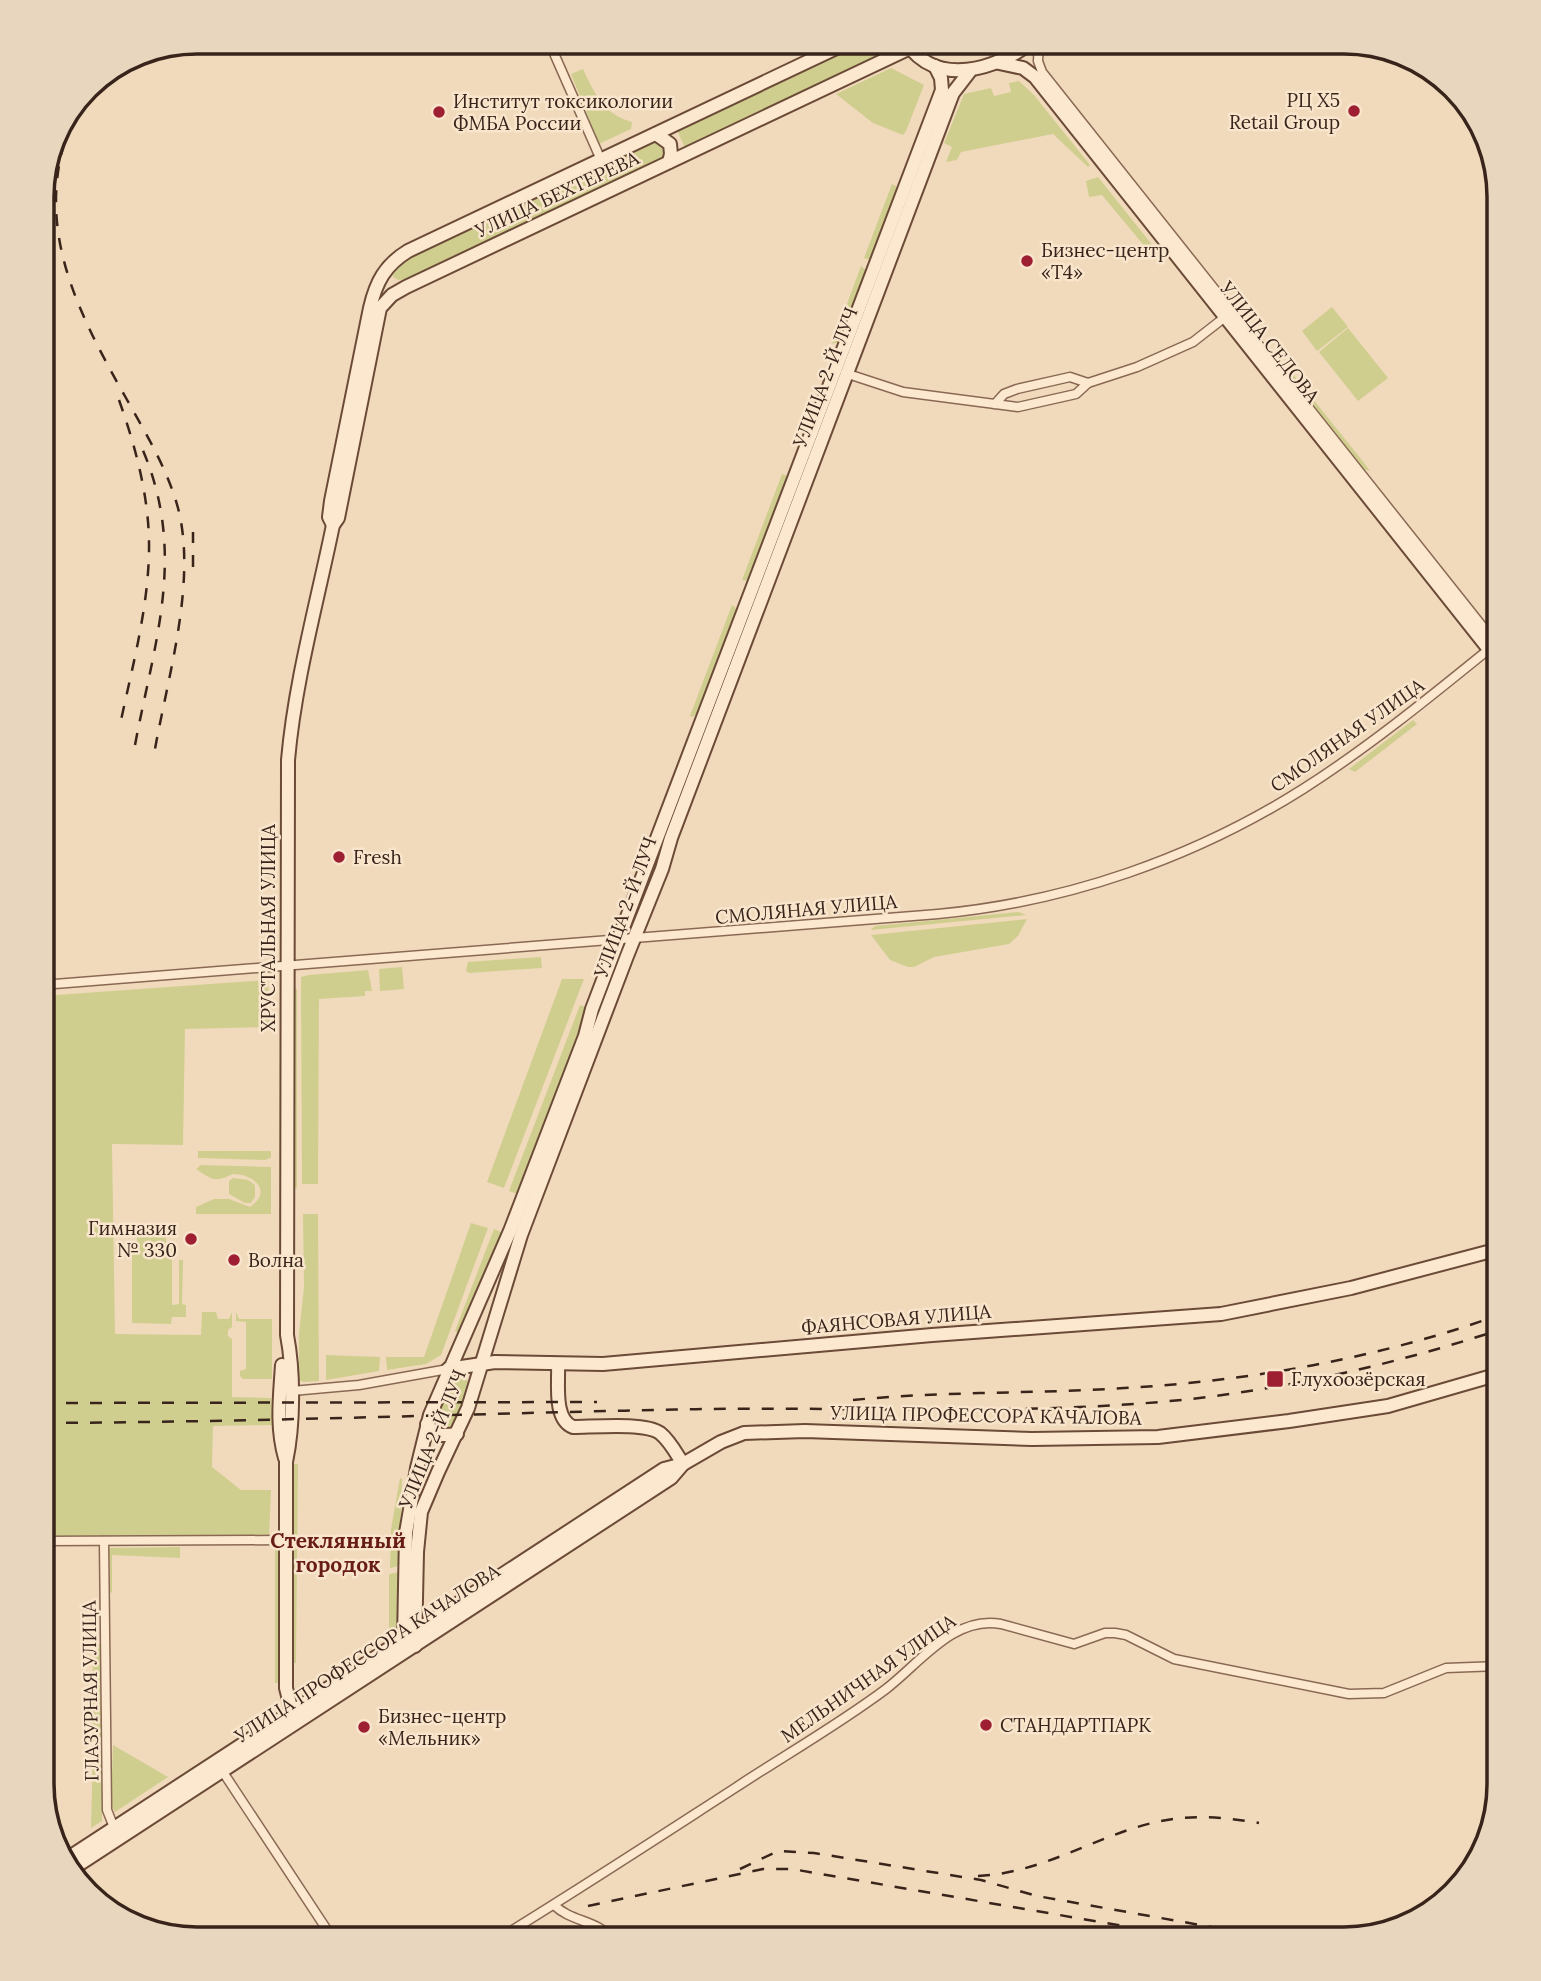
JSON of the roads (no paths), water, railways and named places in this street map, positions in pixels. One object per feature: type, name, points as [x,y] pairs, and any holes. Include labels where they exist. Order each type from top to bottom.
[{"type":"street","points":[[554,54],[601,160]]},
{"type":"street","name":"УЛИЦА БЕХТЕРЕВА","points":[[388,265],[408,251],[823,55]]},
{"type":"street","name":"УЛИЦА БЕХТЕРЕВА","points":[[374,310],[406,287],[888,55]]},
{"type":"street","points":[[917,55],[935,66],[970,71],[999,63],[1012,55]]},
{"type":"street","name":"УЛИЦА СЕДОВА","points":[[1038,55],[1042,72],[1229,315]]},
{"type":"street","name":"УЛИЦА СЕДОВА","points":[[999,63],[1023,68],[1035,77],[1487,634]]},
{"type":"street","name":"УЛИЦА 2-Й ЛУЧ","points":[[411,1639],[419,1520],[434,1480],[468,1408],[521,1235],[634,939],[942,90],[941,78],[935,66]]},
{"type":"street","name":"УЛИЦА 2-Й ЛУЧ","points":[[411,1639],[406,1533],[427,1424],[448,1369],[510,1231],[584,1037],[592,1009],[841,372],[953,93],[970,71]]},
{"type":"street","points":[[656,134],[670,144],[669,162]]},
{"type":"street","points":[[388,265],[389,282],[406,287]]},
{"type":"street","points":[[374,310],[376,285],[388,265]]},
{"type":"street","name":"ХРУСТАЛЬНАЯ УЛИЦА","points":[[293,1718],[286,1688],[286,1462],[290,1443],[292,1391],[286,1335],[289,752],[297,697],[332,525],[329,517],[331,501],[374,310]]},
{"type":"street","points":[[841,372],[903,392],[1018,407],[1076,394],[1088,383],[1137,367],[1193,342],[1229,315]]},
{"type":"street","points":[[995,404],[1004,394],[1017,389],[1070,377],[1088,383]]},
{"type":"street","name":"СМОЛЯНАЯ УЛИЦА","points":[[55,984],[980,910],[1044,899],[1097,884],[1184,851],[1279,803],[1361,749],[1487,652]]},
{"type":"street","name":"ФАЯНСОВАЯ УЛИЦА","points":[[292,1391],[359,1385],[482,1363],[631,1362],[932,1335],[1221,1314],[1351,1288],[1487,1252]]},
{"type":"street","name":"ХРУСТАЛЬНАЯ УЛИЦА","points":[[286,1335],[279,1420],[286,1462]]},
{"type":"street","points":[[558,1364],[560,1416],[565,1423],[573,1427],[644,1428],[656,1431],[667,1440],[683,1464]]},
{"type":"street","name":"УЛИЦА ПРОФЕССОРА КАЧАЛОВА","points":[[78,1864],[117,1833],[411,1639],[671,1478],[683,1464],[731,1437],[768,1432],[841,1432],[1032,1439],[1158,1437],[1388,1406],[1487,1377]]},
{"type":"street","points":[[427,1424],[442,1436],[457,1434]]},
{"type":"street","points":[[54,1541],[286,1539]]},
{"type":"street","name":"ГЛАЗУРНАЯ УЛИЦА","points":[[104,1541],[107,1810],[117,1833]]},
{"type":"street","name":"МЕЛЬНИЧНАЯ УЛИЦА","points":[[518,1927],[877,1695],[922,1655],[973,1624],[991,1622],[1074,1644],[1105,1633],[1126,1635],[1174,1659],[1349,1694],[1384,1693],[1446,1668],[1487,1667]]},
{"type":"street","points":[[219,1766],[325,1927]]},
{"type":"street","name":"УЛИЦА ПРОФЕССОРА КАЧАЛОВА","points":[[74,1855],[117,1833]]},
{"type":"street","points":[[554,1905],[567,1916],[599,1927]]},
{"type":"railway","points":[[63,149],[57,178],[56,216],[72,288],[105,361],[168,479],[178,508],[183,536],[184,566],[178,628],[155,749]]},
{"type":"railway","points":[[119,400],[141,474],[149,532],[143,617],[120,725]]},
{"type":"railway","points":[[135,745],[158,632],[165,560],[163,524],[155,487],[142,448]]},
{"type":"railway","points":[[193,532],[193,567]]},
{"type":"railway","points":[[853,1400],[1124,1388],[1219,1380],[1361,1355],[1408,1344],[1487,1319]]},
{"type":"railway","points":[[54,1423],[705,1409],[1009,1409],[1130,1404],[1230,1394],[1308,1381],[1423,1353],[1487,1334]]},
{"type":"railway","points":[[54,1403],[597,1402]]},
{"type":"railway","points":[[978,1876],[1029,1867],[1124,1831],[1173,1819],[1195,1817],[1259,1823]]},
{"type":"railway","points":[[740,1869],[778,1851],[814,1853],[981,1880],[1037,1896],[1211,1927]]},
{"type":"railway","points":[[588,1906],[763,1869],[792,1869],[1129,1927]]},
{"type":"place","name":"РЦ X5 Retail Group","points":[[1354,111]]},
{"type":"place","name":"Институт токсикологии ФМБА России","points":[[439,112]]},
{"type":"place","name":"Бизнес-центр «Т4»","points":[[1027,261]]},
{"type":"place","name":"Fresh","points":[[339,857]]},
{"type":"place","name":"Гимназия № 330","points":[[191,1239]]},
{"type":"place","name":"Волна","points":[[234,1260]]},
{"type":"place","name":"Глухоозёрская","points":[[1275,1379]]},
{"type":"place","name":"СТАНДАРТПАРК","points":[[986,1725]]},
{"type":"place","name":"Бизнес-центр «Мельник»","points":[[364,1727]]},
{"type":"district","name":"Стеклянный городок","points":[[338,1552]]}]
